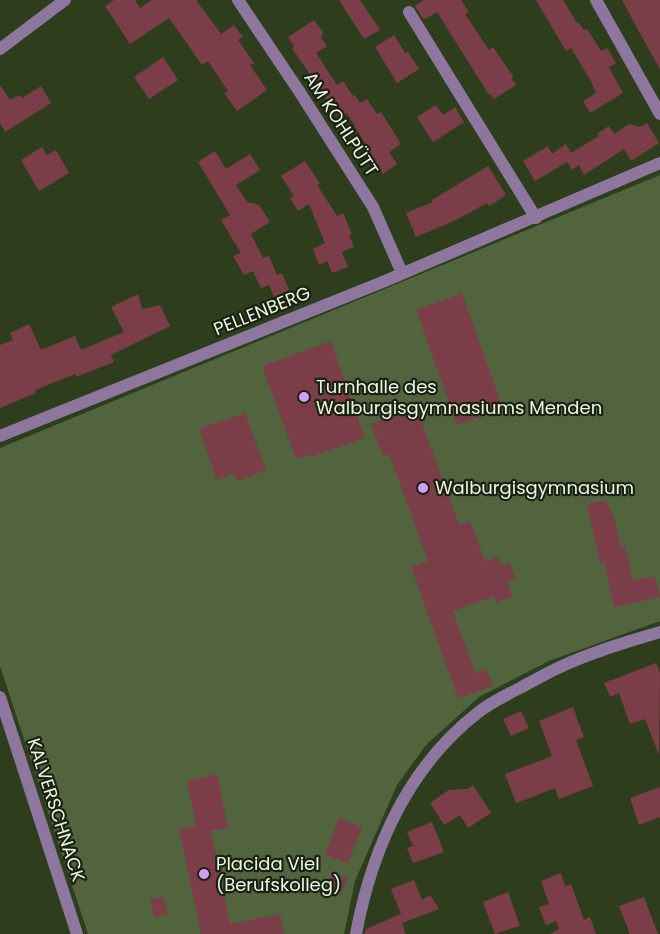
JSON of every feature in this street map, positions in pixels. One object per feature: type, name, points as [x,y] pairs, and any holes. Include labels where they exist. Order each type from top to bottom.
[{"type":"street","points":[[0,49],[65,0]]},
{"type":"street","name":"AM KOHLPÜTT","points":[[238,0],[373,207],[402,273]]},
{"type":"street","points":[[596,0],[660,114]]},
{"type":"street","points":[[409,12],[536,218]]},
{"type":"street","name":"PELLENBERG","points":[[0,436],[536,218],[660,163]]},
{"type":"street","points":[[356,934],[364,893],[403,798],[420,771],[443,744],[482,709],[560,667],[660,632]]},
{"type":"street","name":"KALVERSCHNACK","points":[[0,697],[77,934]]},
{"type":"green space","points":[[660,175],[660,621],[549,661],[479,697],[426,745],[397,785],[355,881],[344,934],[88,934],[0,666],[0,448]]},
{"type":"building","points":[[114,0],[135,0],[140,8],[152,0],[196,0],[221,34],[234,25],[243,37],[238,40],[254,63],[250,65],[267,90],[237,111],[224,93],[228,91],[208,61],[202,65],[169,18],[130,44],[105,6]]},
{"type":"building","points":[[339,0],[360,0],[380,30],[364,39]]},
{"type":"building","points":[[424,0],[461,0],[469,12],[465,14],[489,50],[493,47],[513,76],[512,79],[516,85],[494,99],[489,95],[437,12],[424,20],[415,6]]},
{"type":"building","points":[[536,0],[563,0],[577,23],[584,30],[587,29],[601,51],[607,48],[616,63],[609,67],[610,70],[623,93],[590,113],[583,101],[596,93],[591,81],[571,48],[566,51]]},
{"type":"building","points":[[622,0],[660,0],[660,69],[637,28]]},
{"type":"building","points":[[314,20],[323,32],[321,38],[327,46],[316,53],[337,85],[343,81],[360,103],[367,99],[377,114],[381,112],[401,144],[389,152],[397,164],[383,174],[347,113],[340,118],[292,48],[294,46],[288,37]]},
{"type":"building","points":[[394,35],[405,53],[408,52],[419,69],[397,83],[375,47]]},
{"type":"building","points":[[163,57],[178,80],[149,99],[134,77]]},
{"type":"building","points":[[0,85],[10,100],[20,95],[22,98],[41,86],[51,103],[5,132],[0,123]]},
{"type":"building","points":[[436,105],[443,115],[455,107],[464,122],[433,142],[417,117]]},
{"type":"building","points":[[647,123],[659,143],[631,161],[624,149],[584,175],[579,165],[572,170],[567,162],[535,181],[523,161],[548,146],[552,154],[566,144],[571,153],[599,136],[597,134],[609,126],[614,134],[629,124],[640,127]]},
{"type":"building","points":[[42,147],[47,155],[56,150],[69,173],[39,191],[21,160]]},
{"type":"building","points":[[215,151],[226,169],[250,154],[260,170],[236,185],[247,202],[259,205],[270,222],[251,234],[263,258],[269,256],[277,275],[282,273],[289,290],[274,297],[269,285],[261,288],[253,271],[244,275],[233,256],[241,253],[221,220],[230,215],[198,162]]},
{"type":"building","points":[[305,161],[337,216],[343,213],[352,234],[349,235],[354,247],[342,252],[348,267],[332,273],[327,261],[319,265],[313,249],[325,243],[309,204],[298,211],[290,198],[294,196],[281,176]]},
{"type":"building","points":[[488,166],[506,195],[489,206],[487,203],[456,220],[416,237],[406,213],[433,202],[432,200]]},
{"type":"building","points":[[462,293],[503,409],[457,425],[416,310]]},
{"type":"building","points":[[138,294],[142,309],[160,305],[170,326],[111,355],[114,362],[35,390],[36,393],[0,408],[0,345],[13,340],[10,333],[29,324],[41,350],[75,336],[81,350],[124,332],[111,307]]},
{"type":"building","points":[[331,341],[365,438],[311,457],[310,455],[296,459],[262,366]]},
{"type":"building","name":"Walburgisgymnasium","points":[[416,407],[459,525],[470,521],[485,561],[498,557],[501,566],[510,563],[515,578],[507,581],[512,597],[496,603],[494,596],[453,611],[475,673],[486,669],[493,686],[458,698],[411,567],[428,561],[389,454],[383,456],[371,424]]},
{"type":"building","points":[[245,413],[266,470],[237,481],[234,473],[217,480],[199,429]]},
{"type":"building","points":[[606,500],[615,521],[621,547],[625,545],[633,581],[655,576],[660,597],[614,607],[604,562],[600,563],[587,504]]},
{"type":"building","points":[[656,663],[660,672],[659,755],[645,719],[630,724],[619,693],[610,697],[604,683]]},
{"type":"building","points":[[573,707],[584,737],[576,740],[593,786],[559,799],[555,788],[516,803],[505,774],[552,756],[539,721]]},
{"type":"building","points":[[521,711],[529,728],[511,736],[503,719]]},
{"type":"building","name":"Placida Viel (Berufskolleg)","points":[[217,774],[228,828],[211,831],[230,924],[280,914],[284,934],[201,934],[179,829],[196,825],[187,781]]},
{"type":"building","points":[[473,785],[491,813],[468,828],[460,815],[444,825],[430,803],[449,790],[468,789]]},
{"type":"building","points":[[660,787],[660,817],[639,825],[630,798]]},
{"type":"building","points":[[339,818],[362,827],[348,863],[325,855]]},
{"type":"building","points":[[432,822],[444,852],[413,863],[407,848],[413,846],[407,832]]},
{"type":"building","points":[[332,873],[347,878],[342,892],[328,888]]},
{"type":"building","points":[[561,873],[565,886],[571,884],[584,920],[590,917],[596,934],[550,934],[559,929],[556,921],[546,925],[539,907],[549,904],[541,881]]},
{"type":"building","points":[[414,880],[422,900],[430,895],[439,909],[402,923],[406,934],[364,934],[366,929],[401,914],[391,889]]},
{"type":"building","points":[[508,892],[520,926],[495,934],[483,902]]},
{"type":"building","points":[[164,897],[168,914],[154,917],[150,899]]},
{"type":"building","points":[[644,897],[658,934],[630,934],[619,906]]},
{"type":"place","name":"Turnhalle des Walburgisgymnasiums Menden","points":[[304,397]]},
{"type":"place","name":"Walburgisgymnasium","points":[[423,488]]},
{"type":"place","name":"Placida Viel (Berufskolleg)","points":[[204,874]]}]
